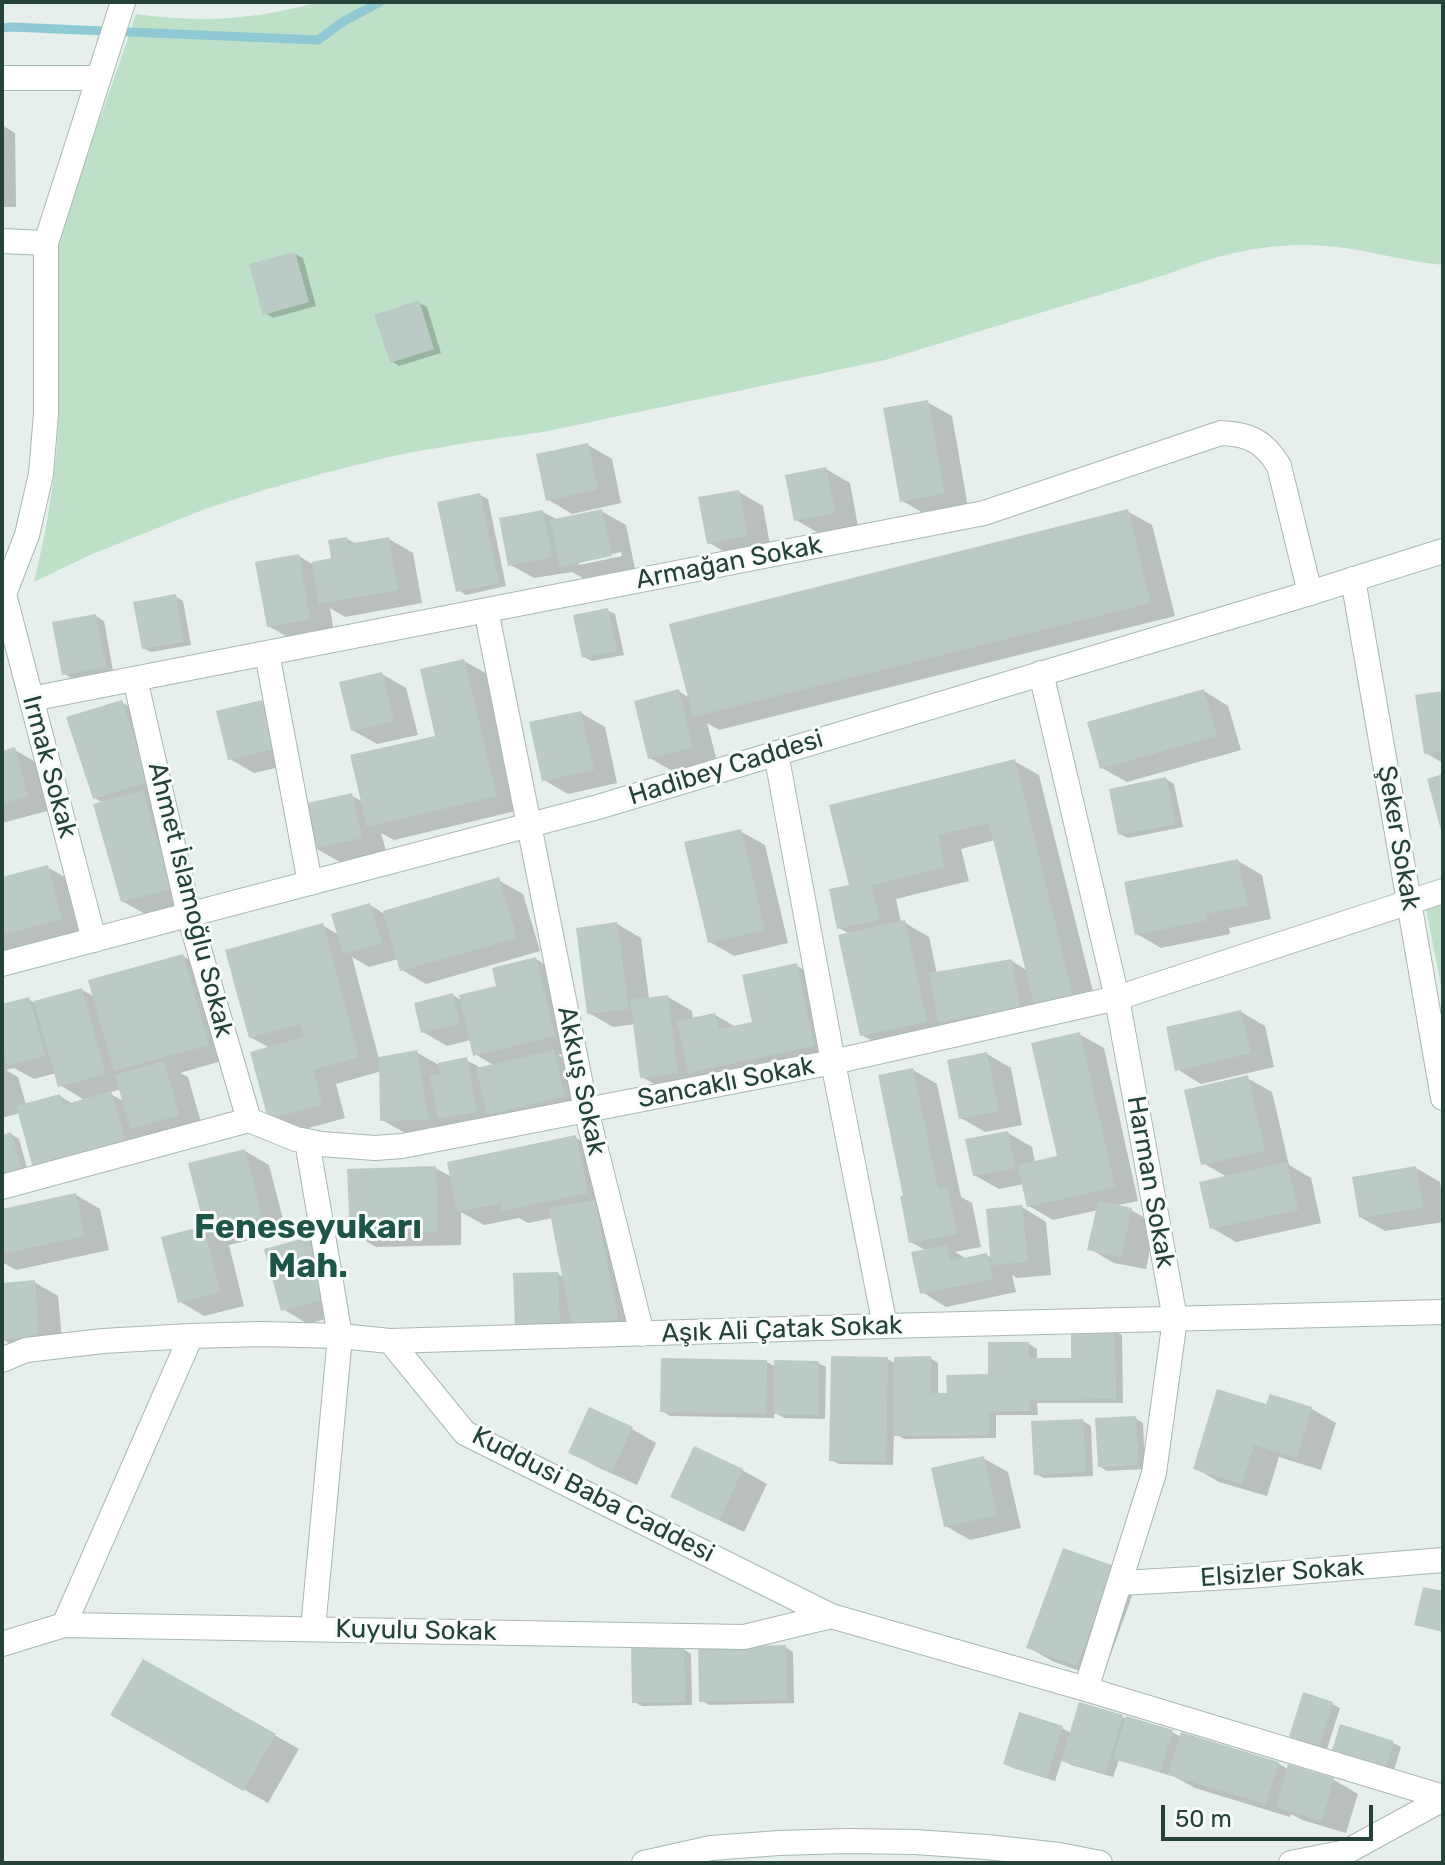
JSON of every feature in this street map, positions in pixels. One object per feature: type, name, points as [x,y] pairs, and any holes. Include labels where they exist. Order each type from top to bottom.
[{"type":"street","points":[[4,594],[27,535],[41,474],[46,414],[46,243],[123,2]]},
{"type":"street","points":[[2,78],[99,78]]},
{"type":"street","points":[[2,241],[46,243]]},
{"type":"street","name":"Armağan Sokak","points":[[31,699],[984,513],[1221,433],[1251,438],[1272,454],[1279,466],[1310,593]]},
{"type":"street","name":"Hadibey Caddesi","points":[[2,964],[598,807],[1443,551]]},
{"type":"street","name":"Şeker Sokak","points":[[1353,579],[1443,1098]]},
{"type":"street","name":"Irmak Sokak","points":[[4,594],[94,940]]},
{"type":"street","name":"Akkuş Sokak","points":[[486,610],[586,1110],[642,1334]]},
{"type":"street","points":[[267,653],[310,883]]},
{"type":"street","name":"Harman Sokak","points":[[1041,673],[1117,998],[1175,1319],[1154,1473],[1086,1689]]},
{"type":"street","name":"Ahmet İslamoğlu Sokak","points":[[135,679],[189,915],[249,1120]]},
{"type":"street","points":[[776,753],[885,1326]]},
{"type":"street","name":"Sancaklı Sokak","points":[[249,1120],[272,1131],[307,1141],[348,1147],[402,1146],[833,1062],[1117,998],[1443,891]]},
{"type":"street","points":[[2,1187],[249,1120]]},
{"type":"street","points":[[307,1141],[340,1336],[313,1629]]},
{"type":"street","name":"Aşık Ali Çatak Sokak","points":[[390,1341],[1443,1312]]},
{"type":"street","points":[[2,1360],[26,1350],[103,1341],[191,1336],[261,1334],[390,1341]]},
{"type":"street","points":[[64,1625],[191,1336]]},
{"type":"street","name":"Kuddusi Baba Caddesi","points":[[390,1341],[465,1433],[831,1616],[1086,1689],[1443,1798]]},
{"type":"street","name":"Elsizler Sokak","points":[[1120,1583],[1443,1560]]},
{"type":"street","name":"Kuyulu Sokak","points":[[2,1644],[64,1625],[744,1637],[831,1616]]},
{"type":"street","points":[[1291,1863],[1346,1852],[1443,1798]]},
{"type":"street","points":[[644,1863],[711,1848],[847,1841],[987,1847],[1100,1863]]},
{"type":"green space","points":[[318,2],[1443,2],[1443,265],[1322,246],[1277,246],[1233,253],[885,360],[543,432],[402,454],[332,471],[205,509],[90,555],[34,582],[49,513],[57,443],[56,283],[61,231],[136,14],[228,18],[272,13]]},
{"type":"green space","points":[[1443,904],[1443,996],[1426,909]]},
{"type":"building","points":[[295,252],[309,302],[263,315],[249,264]]},
{"type":"building","points":[[419,300],[434,349],[390,363],[374,315]]},
{"type":"building","points":[[928,400],[945,493],[900,502],[883,408]]},
{"type":"building","points":[[588,443],[598,489],[546,501],[536,454]]},
{"type":"building","points":[[826,467],[835,513],[794,521],[785,475]]},
{"type":"building","points":[[739,490],[748,536],[707,544],[698,497]]},
{"type":"building","points":[[480,493],[499,583],[456,592],[437,502]]},
{"type":"building","points":[[602,509],[612,556],[560,567],[550,520]]},
{"type":"building","points":[[1128,509],[1151,603],[693,717],[669,624]]},
{"type":"building","points":[[543,510],[552,557],[508,566],[499,518]]},
{"type":"building","points":[[347,537],[348,544],[389,537],[398,590],[319,604],[312,562],[331,558],[328,540]]},
{"type":"building","points":[[299,554],[310,619],[267,627],[255,562]]},
{"type":"building","points":[[176,594],[184,642],[142,649],[133,602]]},
{"type":"building","points":[[608,608],[617,651],[582,658],[573,615]]},
{"type":"building","points":[[96,614],[106,667],[62,675],[52,622]]},
{"type":"building","points":[[464,659],[497,796],[367,827],[350,755],[435,736],[420,669]]},
{"type":"building","points":[[382,672],[394,721],[351,731],[339,682]]},
{"type":"building","points":[[679,689],[693,747],[648,759],[634,701]]},
{"type":"building","points":[[1204,689],[1217,736],[1100,769],[1087,722]]},
{"type":"building","points":[[1443,691],[1443,751],[1424,754],[1415,695]]},
{"type":"building","points":[[122,700],[148,782],[93,799],[66,717]]},
{"type":"building","points":[[262,700],[274,749],[228,760],[216,711]]},
{"type":"building","points":[[581,711],[594,770],[542,781],[529,722]]},
{"type":"building","points":[[15,747],[28,797],[2,803],[2,751]]},
{"type":"building","points":[[1015,759],[1073,995],[1034,1004],[989,823],[938,835],[945,867],[872,885],[880,920],[837,929],[829,889],[849,885],[829,805]]},
{"type":"building","points":[[1443,774],[1443,834],[1442,834],[1427,779]]},
{"type":"building","points":[[1166,777],[1176,824],[1118,835],[1109,789]]},
{"type":"building","points":[[143,790],[171,889],[121,902],[93,804]]},
{"type":"building","points":[[352,793],[362,838],[313,849],[303,804]]},
{"type":"building","points":[[741,829],[765,930],[708,943],[684,842]]},
{"type":"building","points":[[1238,859],[1248,906],[1205,914],[1207,920],[1135,935],[1124,882]]},
{"type":"building","points":[[48,865],[62,919],[2,935],[2,877]]},
{"type":"building","points":[[499,877],[517,938],[400,971],[383,911]]},
{"type":"building","points":[[370,903],[382,943],[343,954],[331,914]]},
{"type":"building","points":[[905,920],[927,1022],[860,1036],[838,935]]},
{"type":"building","points":[[617,922],[629,1009],[587,1014],[576,928]]},
{"type":"building","points":[[323,923],[359,1057],[313,1070],[322,1105],[268,1119],[250,1052],[304,1037],[300,1024],[249,1038],[225,950]]},
{"type":"building","points":[[183,954],[209,1045],[114,1071],[88,980]]},
{"type":"building","points":[[536,957],[555,1036],[473,1056],[459,995],[496,986],[492,968]]},
{"type":"building","points":[[1012,959],[1020,1008],[938,1022],[929,973]]},
{"type":"building","points":[[797,963],[814,1046],[688,1073],[677,1021],[715,1013],[719,1029],[752,1022],[742,975]]},
{"type":"building","points":[[82,988],[106,1074],[58,1087],[34,1001]]},
{"type":"building","points":[[453,993],[460,1024],[421,1033],[414,1003]]},
{"type":"building","points":[[668,995],[678,1073],[640,1078],[630,1000]]},
{"type":"building","points":[[29,997],[45,1056],[8,1066],[2,1046],[2,1004]]},
{"type":"building","points":[[1241,1010],[1251,1053],[1175,1071],[1166,1027]]},
{"type":"building","points":[[1080,1032],[1115,1187],[1027,1207],[1017,1165],[1057,1156],[1031,1043]]},
{"type":"building","points":[[417,1050],[429,1120],[380,1121],[379,1057]]},
{"type":"building","points":[[554,1050],[565,1096],[487,1115],[476,1068]]},
{"type":"building","points":[[987,1052],[999,1111],[959,1119],[947,1060]]},
{"type":"building","points":[[467,1057],[477,1112],[438,1119],[430,1076],[440,1074],[438,1063]]},
{"type":"building","points":[[164,1061],[179,1115],[130,1129],[115,1075]]},
{"type":"building","points":[[913,1068],[938,1189],[948,1187],[957,1234],[909,1243],[900,1196],[903,1196],[878,1075]]},
{"type":"building","points":[[1248,1075],[1265,1151],[1201,1165],[1184,1090]]},
{"type":"building","points":[[111,1091],[126,1142],[33,1168],[16,1106],[60,1094],[63,1105]]},
{"type":"building","points":[[1008,1131],[1015,1168],[973,1176],[965,1139]]},
{"type":"building","points":[[11,1132],[22,1171],[2,1177],[2,1135]]},
{"type":"building","points":[[576,1135],[588,1193],[502,1211],[501,1203],[457,1212],[447,1162]]},
{"type":"building","points":[[245,1149],[262,1218],[205,1231],[220,1292],[178,1303],[161,1237],[204,1226],[188,1163]]},
{"type":"building","points":[[1287,1162],[1298,1210],[1210,1229],[1199,1182]]},
{"type":"building","points":[[436,1166],[438,1232],[350,1234],[347,1169]]},
{"type":"building","points":[[1416,1166],[1423,1208],[1359,1218],[1352,1177]]},
{"type":"building","points":[[76,1193],[85,1236],[2,1254],[2,1209]]},
{"type":"building","points":[[595,1200],[618,1319],[572,1327],[549,1208]]},
{"type":"building","points":[[1098,1201],[1132,1208],[1121,1257],[1087,1250]]},
{"type":"building","points":[[1022,1205],[1028,1262],[991,1265],[986,1209]]},
{"type":"building","points":[[308,1237],[325,1299],[281,1311],[264,1249]]},
{"type":"building","points":[[947,1245],[950,1261],[987,1253],[993,1279],[920,1294],[911,1252]]},
{"type":"building","points":[[558,1272],[560,1328],[515,1330],[513,1273]]},
{"type":"building","points":[[35,1280],[39,1337],[2,1340],[2,1283]]},
{"type":"building","points":[[1071,1329],[1115,1329],[1116,1399],[1030,1400],[1030,1411],[989,1412],[989,1435],[894,1436],[894,1357],[931,1356],[931,1393],[947,1393],[946,1375],[988,1374],[988,1342],[1029,1342],[1029,1358],[1071,1358]]},
{"type":"building","points":[[831,1356],[888,1357],[886,1462],[829,1461]]},
{"type":"building","points":[[661,1358],[767,1360],[766,1414],[660,1412]]},
{"type":"building","points":[[774,1360],[819,1361],[818,1415],[774,1414]]},
{"type":"building","points":[[1217,1389],[1266,1404],[1270,1394],[1312,1407],[1297,1458],[1254,1445],[1242,1484],[1193,1469]]},
{"type":"building","points":[[589,1407],[633,1427],[612,1472],[568,1453]]},
{"type":"building","points":[[1136,1416],[1138,1465],[1098,1467],[1095,1418]]},
{"type":"building","points":[[1083,1419],[1086,1472],[1034,1475],[1031,1421]]},
{"type":"building","points":[[694,1446],[743,1469],[720,1520],[670,1497]]},
{"type":"building","points":[[984,1456],[997,1515],[944,1527],[931,1468]]},
{"type":"building","points":[[1063,1548],[1114,1566],[1077,1666],[1026,1648]]},
{"type":"building","points":[[1423,1587],[1443,1591],[1443,1632],[1414,1625]]},
{"type":"building","points":[[786,1645],[787,1700],[699,1702],[698,1647]]},
{"type":"building","points":[[684,1647],[685,1702],[632,1703],[631,1648]]},
{"type":"building","points":[[143,1659],[276,1734],[243,1791],[110,1715]]},
{"type":"building","points":[[1303,1692],[1333,1702],[1319,1746],[1289,1737]]},
{"type":"building","points":[[1079,1702],[1123,1715],[1105,1774],[1061,1761]]},
{"type":"building","points":[[1019,1712],[1063,1726],[1047,1778],[1003,1764]]},
{"type":"building","points":[[1126,1716],[1173,1730],[1160,1772],[1113,1759]]},
{"type":"building","points":[[1340,1724],[1394,1741],[1386,1767],[1332,1750]]},
{"type":"building","points":[[1181,1732],[1279,1762],[1266,1804],[1168,1775]]},
{"type":"building","points":[[1288,1764],[1334,1778],[1322,1821],[1276,1807]]},
{"type":"waterway","points":[[2,28],[318,40],[344,21],[380,2]]},
{"type":"district","name":"Feneseyukarı Mah.","points":[[308,1248]]}]
